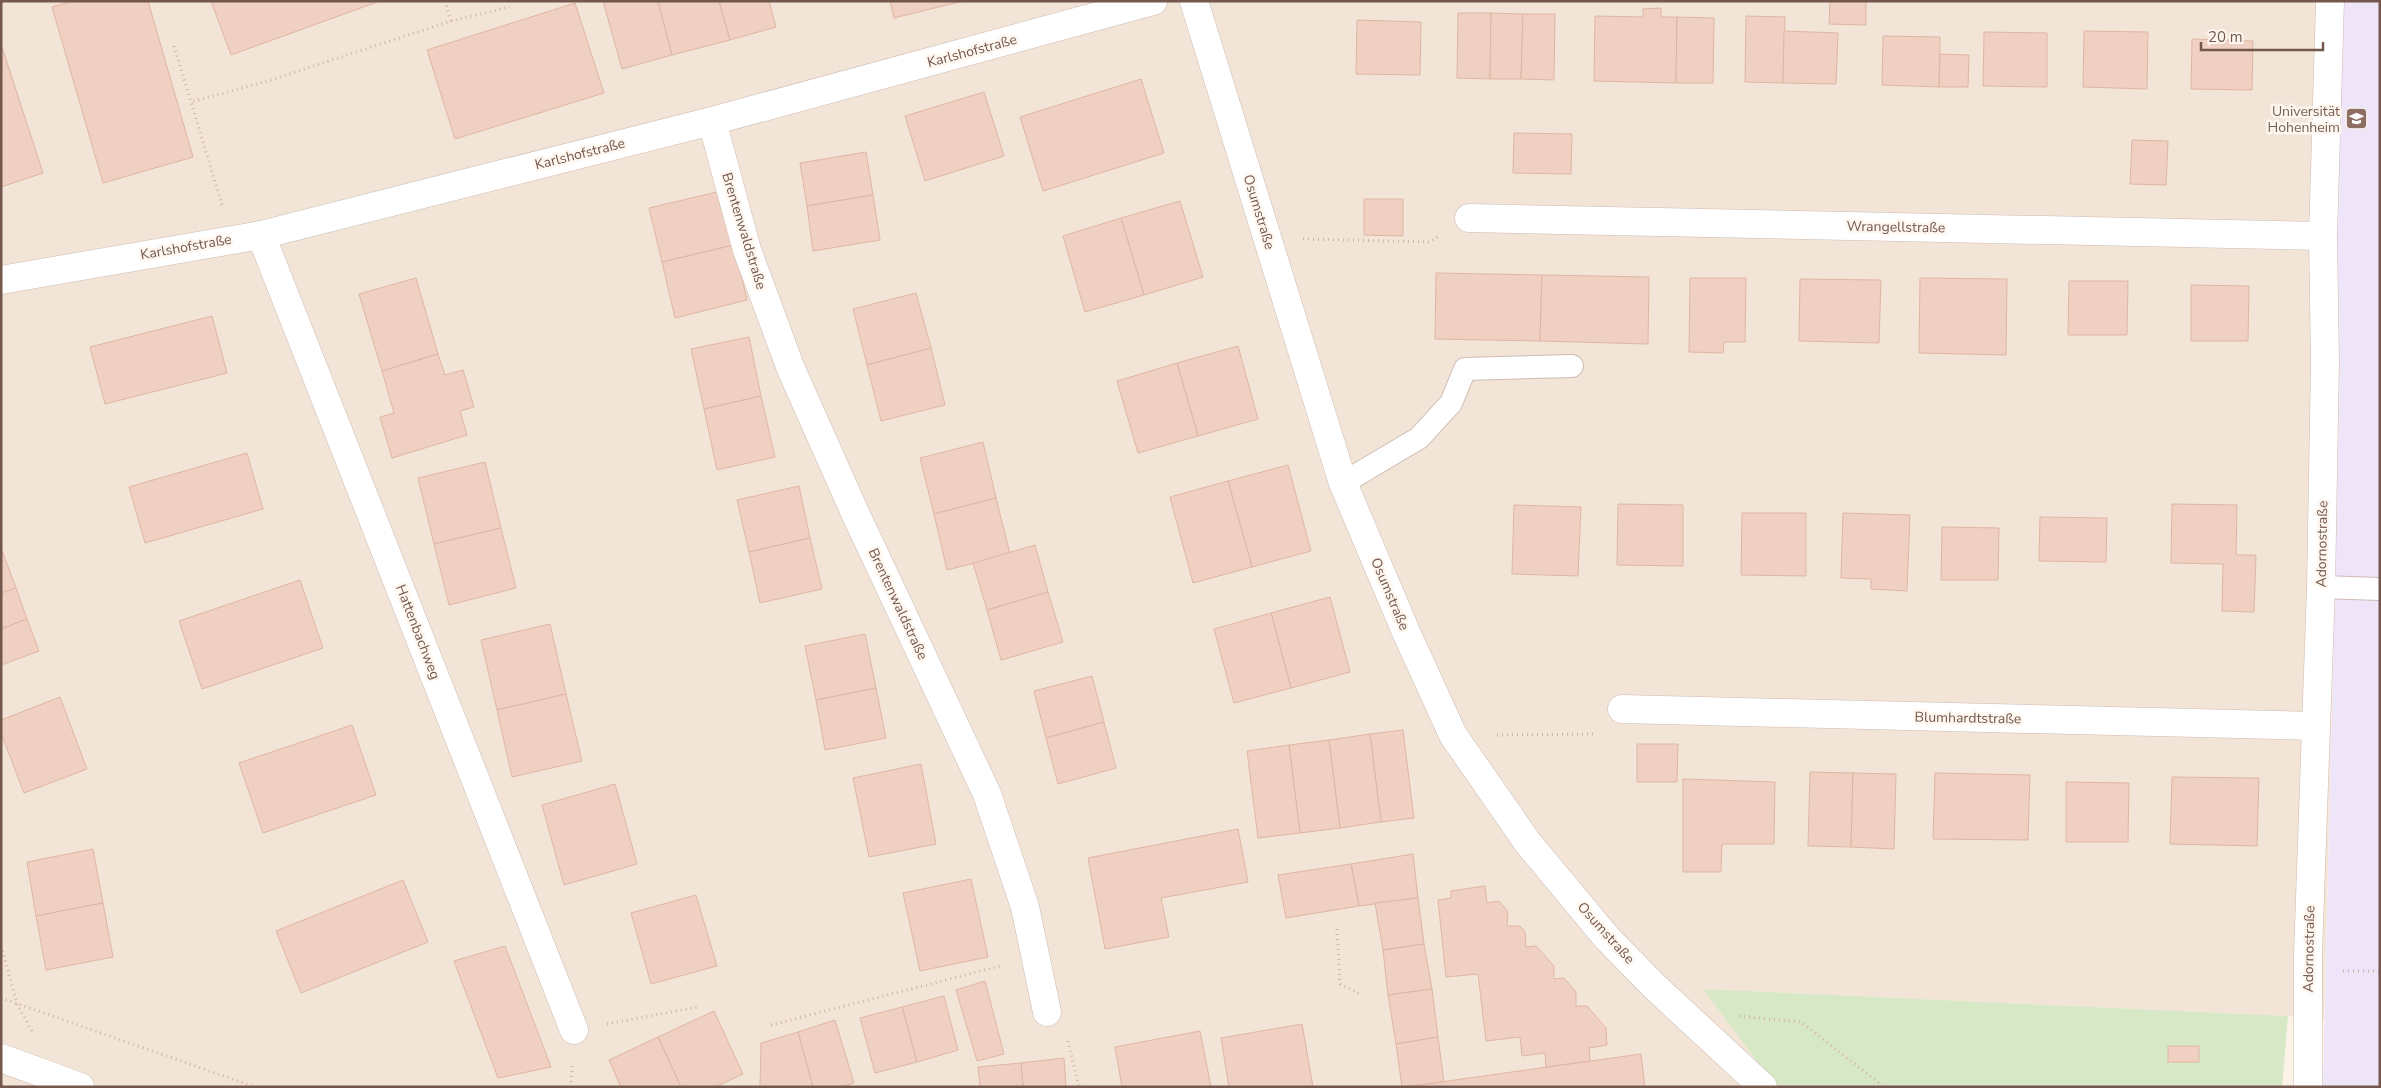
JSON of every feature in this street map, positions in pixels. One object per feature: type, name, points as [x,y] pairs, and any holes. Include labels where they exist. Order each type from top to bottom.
[{"type":"street","name":"Karlshofstraße","points":[[1,280],[261,234],[712,121],[1153,1]]},
{"type":"street","name":"Osumstraße","points":[[1194,1],[1343,483],[1406,632],[1453,735],[1528,844],[1607,938],[1654,986],[1763,1087]]},
{"type":"street","name":"Adornostraße","points":[[2308,1087],[2308,972],[2314,726],[2321,587],[2325,362],[2323,236],[2330,1]]},
{"type":"street","name":"Brentenwaldstraße","points":[[712,121],[747,250],[791,369],[856,515],[987,794],[1025,907],[1047,1012]]},
{"type":"street","name":"Wrangellstraße","points":[[1469,218],[2323,236]]},
{"type":"street","name":"Hattenbachweg","points":[[261,234],[574,1030]]},
{"type":"street","name":"Blumhardtstraße","points":[[1622,710],[2314,726]]},
{"type":"street","points":[[1,1058],[69,1083]]},
{"type":"lane","points":[[1343,483],[1377,465],[1418,438],[1451,403],[1465,369],[1572,366]]},
{"type":"lane","points":[[2321,587],[2380,589]]},
{"type":"path","points":[[445,1],[451,22]]},
{"type":"path","points":[[191,102],[268,81],[451,22],[510,7]]},
{"type":"path","points":[[174,46],[232,239]]},
{"type":"path","points":[[1267,238],[1430,242],[1469,218]]},
{"type":"path","points":[[1453,735],[1595,734],[1622,710]]},
{"type":"path","points":[[1337,929],[1340,984],[1360,994]]},
{"type":"path","points":[[1,946],[18,1004],[69,1083]]},
{"type":"path","points":[[771,1025],[1035,957]]},
{"type":"path","points":[[1,998],[255,1087]]},
{"type":"path","points":[[574,1030],[697,1008]]},
{"type":"path","points":[[1682,1010],[1801,1022],[1884,1087]]},
{"type":"path","points":[[1047,1012],[1069,1043],[1079,1087]]},
{"type":"shaded area","points":[[1,1],[2345,1],[2326,362],[2340,366],[2324,1021],[2288,1016],[1703,989],[1776,1087],[1,1087]]},
{"type":"shaded area","points":[[2341,1],[2380,1],[2380,1087],[2323,1087],[2340,366],[2325,362]]},
{"type":"green space","points":[[1703,989],[2288,1016],[2282,1087],[1776,1087]]},
{"type":"building","points":[[73,1],[148,1],[193,157],[103,183],[52,7]]},
{"type":"building","points":[[211,1],[380,1],[231,55]]},
{"type":"building","points":[[603,1],[658,1],[672,55],[622,69]]},
{"type":"building","points":[[658,1],[719,1],[730,40],[672,55]]},
{"type":"building","points":[[719,1],[769,1],[776,27],[730,40]]},
{"type":"building","points":[[890,1],[963,1],[894,18]]},
{"type":"building","points":[[1830,1],[1866,1],[1866,25],[1829,24]]},
{"type":"building","points":[[575,3],[604,93],[455,139],[427,50]]},
{"type":"building","points":[[1661,8],[1661,17],[1677,17],[1676,83],[1594,81],[1595,16],[1643,17],[1643,9]]},
{"type":"building","points":[[1458,13],[1491,13],[1490,79],[1457,78]]},
{"type":"building","points":[[1491,13],[1523,14],[1521,79],[1490,79]]},
{"type":"building","points":[[1523,14],[1555,14],[1554,80],[1521,79]]},
{"type":"building","points":[[1746,16],[1785,17],[1783,83],[1745,82]]},
{"type":"building","points":[[1677,17],[1714,18],[1713,83],[1676,83]]},
{"type":"building","points":[[1357,20],[1421,22],[1420,75],[1356,74]]},
{"type":"building","points":[[1784,31],[1838,33],[1836,84],[1783,83]]},
{"type":"building","points":[[2084,31],[2148,32],[2147,89],[2083,87]]},
{"type":"building","points":[[1984,32],[2047,33],[2047,87],[1983,86]]},
{"type":"building","points":[[1883,36],[1940,37],[1939,87],[1882,85]]},
{"type":"building","points":[[2192,39],[2253,41],[2252,90],[2191,89]]},
{"type":"building","points":[[1,44],[43,173],[1,187]]},
{"type":"building","points":[[1940,54],[1969,55],[1968,87],[1939,87]]},
{"type":"building","points":[[1141,79],[1164,153],[1043,191],[1020,117]]},
{"type":"building","points":[[984,92],[1004,156],[925,181],[905,116]]},
{"type":"building","points":[[1514,133],[1572,134],[1571,174],[1513,173]]},
{"type":"building","points":[[2132,140],[2168,141],[2166,185],[2130,184]]},
{"type":"building","points":[[866,152],[873,195],[807,206],[800,163]]},
{"type":"building","points":[[721,191],[734,245],[662,262],[649,208]]},
{"type":"building","points":[[873,195],[880,240],[813,251],[807,206]]},
{"type":"building","points":[[1364,199],[1403,199],[1403,236],[1364,235]]},
{"type":"building","points":[[1180,201],[1203,277],[1144,295],[1121,218]]},
{"type":"building","points":[[1121,218],[1144,295],[1085,312],[1063,236]]},
{"type":"building","points":[[734,245],[747,300],[675,318],[662,262]]},
{"type":"building","points":[[1436,273],[1542,275],[1540,341],[1435,339]]},
{"type":"building","points":[[1542,275],[1649,277],[1648,344],[1540,341]]},
{"type":"building","points":[[416,278],[438,354],[382,371],[359,294]]},
{"type":"building","points":[[1690,278],[1746,278],[1745,342],[1724,342],[1723,353],[1689,352]]},
{"type":"building","points":[[1920,278],[2007,279],[2006,355],[1919,353]]},
{"type":"building","points":[[1800,279],[1881,280],[1879,343],[1799,341]]},
{"type":"building","points":[[2069,281],[2128,281],[2127,335],[2068,335]]},
{"type":"building","points":[[2191,285],[2249,286],[2248,341],[2191,341]]},
{"type":"building","points":[[916,293],[931,348],[867,365],[853,309]]},
{"type":"building","points":[[212,316],[227,373],[105,404],[90,347]]},
{"type":"building","points":[[749,337],[761,396],[704,409],[691,349]]},
{"type":"building","points":[[1238,346],[1258,419],[1198,436],[1177,363]]},
{"type":"building","points":[[931,348],[945,405],[881,421],[867,365]]},
{"type":"building","points":[[438,354],[445,375],[463,370],[474,407],[460,411],[467,435],[392,458],[380,417],[394,413],[382,371]]},
{"type":"building","points":[[1177,363],[1198,436],[1138,453],[1117,381]]},
{"type":"building","points":[[761,396],[775,457],[717,470],[704,409]]},
{"type":"building","points":[[983,442],[996,498],[934,514],[920,458]]},
{"type":"building","points":[[247,453],[263,509],[145,543],[129,487]]},
{"type":"building","points":[[485,462],[501,528],[434,544],[418,478]]},
{"type":"building","points":[[1288,465],[1311,551],[1252,567],[1228,481]]},
{"type":"building","points":[[1228,481],[1252,567],[1193,583],[1170,497]]},
{"type":"building","points":[[799,486],[810,538],[749,552],[737,500]]},
{"type":"building","points":[[996,498],[1010,554],[947,570],[934,514]]},
{"type":"building","points":[[1618,504],[1683,505],[1683,566],[1617,565]]},
{"type":"building","points":[[2172,504],[2237,505],[2236,555],[2256,555],[2254,612],[2222,611],[2223,564],[2171,563]]},
{"type":"building","points":[[1514,505],[1581,507],[1578,576],[1512,574]]},
{"type":"building","points":[[1742,513],[1806,513],[1806,576],[1741,575]]},
{"type":"building","points":[[1843,513],[1910,515],[1907,591],[1871,589],[1871,579],[1841,578]]},
{"type":"building","points":[[2040,517],[2107,518],[2106,562],[2039,561]]},
{"type":"building","points":[[1942,527],[1999,528],[1998,580],[1941,580]]},
{"type":"building","points":[[501,528],[516,588],[449,605],[434,544]]},
{"type":"building","points":[[810,538],[822,589],[760,603],[749,552]]},
{"type":"building","points":[[1035,545],[1048,592],[987,610],[973,563]]},
{"type":"building","points":[[1,548],[16,588],[1,593]]},
{"type":"building","points":[[300,580],[323,648],[202,689],[179,621]]},
{"type":"building","points":[[16,588],[27,619],[1,629],[1,593]]},
{"type":"building","points":[[1048,592],[1063,642],[1001,660],[987,610]]},
{"type":"building","points":[[1330,597],[1350,672],[1291,688],[1271,613]]},
{"type":"building","points":[[1271,613],[1291,688],[1234,703],[1214,629]]},
{"type":"building","points":[[27,619],[39,651],[1,665],[1,629]]},
{"type":"building","points":[[550,624],[566,694],[497,710],[481,640]]},
{"type":"building","points":[[865,634],[876,688],[816,700],[805,646]]},
{"type":"building","points":[[1092,676],[1104,722],[1046,738],[1034,691]]},
{"type":"building","points":[[876,688],[886,738],[825,750],[816,700]]},
{"type":"building","points":[[566,694],[582,761],[512,777],[497,710]]},
{"type":"building","points":[[60,697],[87,769],[24,793],[1,733],[1,720]]},
{"type":"building","points":[[1104,722],[1116,768],[1058,784],[1046,738]]},
{"type":"building","points":[[352,725],[376,795],[263,833],[239,763]]},
{"type":"building","points":[[1403,730],[1414,818],[1381,822],[1370,734]]},
{"type":"building","points":[[1370,734],[1381,822],[1340,828],[1329,740]]},
{"type":"building","points":[[1329,740],[1340,828],[1300,833],[1289,745]]},
{"type":"building","points":[[1637,744],[1678,744],[1677,782],[1637,782]]},
{"type":"building","points":[[1289,745],[1300,833],[1258,838],[1247,751]]},
{"type":"building","points":[[921,764],[936,844],[869,857],[853,778]]},
{"type":"building","points":[[1810,772],[1853,773],[1851,847],[1808,846]]},
{"type":"building","points":[[1853,773],[1896,774],[1894,849],[1851,847]]},
{"type":"building","points":[[1935,773],[2030,775],[2028,840],[1933,839]]},
{"type":"building","points":[[2172,777],[2259,778],[2257,846],[2170,844]]},
{"type":"building","points":[[1683,779],[1775,782],[1774,844],[1722,844],[1721,872],[1683,872]]},
{"type":"building","points":[[2066,782],[2129,783],[2128,842],[2066,842]]},
{"type":"building","points":[[615,784],[637,864],[564,885],[542,805]]},
{"type":"building","points":[[1238,829],[1248,882],[1161,898],[1169,937],[1105,949],[1088,858]]},
{"type":"building","points":[[93,849],[103,903],[36,916],[27,862]]},
{"type":"building","points":[[1413,854],[1418,898],[1359,906],[1351,864]]},
{"type":"building","points":[[1351,864],[1359,906],[1286,918],[1278,875]]},
{"type":"building","points":[[971,879],[988,957],[920,971],[903,893]]},
{"type":"building","points":[[403,880],[428,942],[301,993],[276,931]]},
{"type":"building","points":[[1485,886],[1487,903],[1499,901],[1508,912],[1507,926],[1520,926],[1525,932],[1526,947],[1536,946],[1554,966],[1554,979],[1564,978],[1576,992],[1576,1006],[1587,1006],[1606,1028],[1607,1045],[1589,1048],[1590,1061],[1546,1067],[1545,1053],[1522,1056],[1520,1037],[1486,1041],[1478,974],[1446,977],[1438,900],[1451,898],[1451,891]]},
{"type":"building","points":[[696,895],[717,966],[651,984],[631,913]]},
{"type":"building","points":[[1418,898],[1424,944],[1383,950],[1375,903]]},
{"type":"building","points":[[103,903],[113,957],[46,970],[36,916]]},
{"type":"building","points":[[1424,944],[1432,989],[1388,995],[1383,950]]},
{"type":"building","points":[[505,946],[551,1067],[498,1078],[454,961]]},
{"type":"building","points":[[985,981],[1004,1054],[977,1061],[956,990]]},
{"type":"building","points":[[1432,989],[1438,1037],[1396,1044],[1388,995]]},
{"type":"building","points":[[944,996],[958,1050],[917,1062],[902,1007]]},
{"type":"building","points":[[902,1007],[917,1062],[875,1073],[860,1018]]},
{"type":"building","points":[[714,1011],[743,1074],[715,1087],[681,1087],[658,1037]]},
{"type":"building","points":[[835,1020],[854,1083],[841,1087],[813,1087],[798,1032]]},
{"type":"building","points":[[1302,1024],[1313,1087],[1229,1087],[1221,1038]]},
{"type":"building","points":[[1200,1031],[1211,1087],[1122,1087],[1115,1047]]},
{"type":"building","points":[[798,1032],[813,1087],[760,1087],[761,1043]]},
{"type":"building","points":[[658,1037],[681,1087],[621,1087],[609,1060]]},
{"type":"building","points":[[1438,1037],[1444,1082],[1402,1087],[1396,1044]]},
{"type":"building","points":[[2168,1046],[2199,1046],[2199,1062],[2168,1062]]},
{"type":"building","points":[[1641,1054],[1645,1087],[1412,1087],[1412,1086]]},
{"type":"building","points":[[1064,1058],[1066,1087],[1023,1087],[1021,1063]]},
{"type":"building","points":[[1021,1063],[1023,1087],[980,1087],[978,1067]]},
{"type":"place","name":"Universität Hohenheim","points":[[2356,119]]}]
